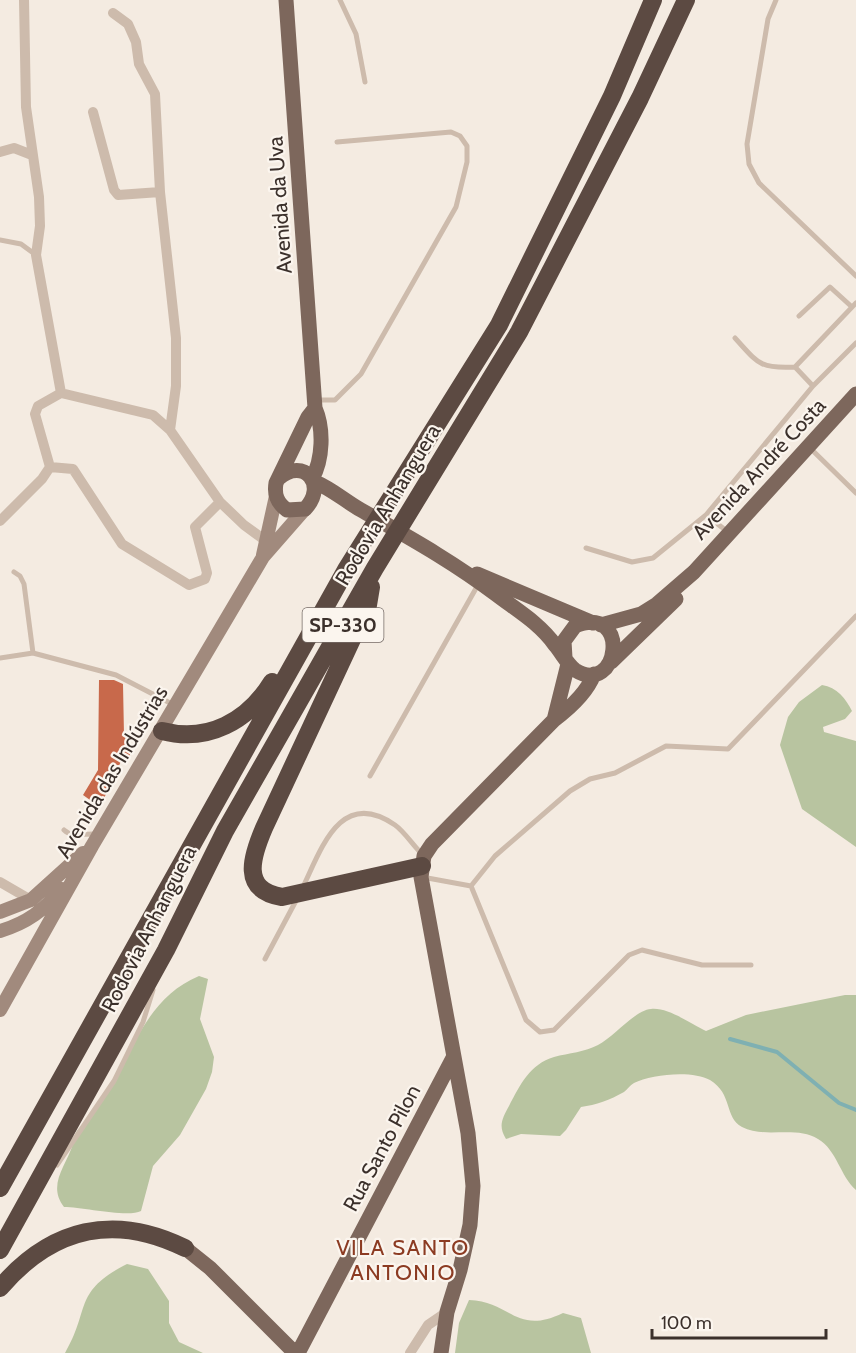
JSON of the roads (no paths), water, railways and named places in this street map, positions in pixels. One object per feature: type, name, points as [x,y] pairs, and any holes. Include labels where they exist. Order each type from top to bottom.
[{"type":"highway","name":"Rodovia Anhanguera","points":[[0,1188],[347,568],[499,325],[612,96],[653,0]]},
{"type":"highway","name":"Rodovia Anhanguera","points":[[0,1251],[166,950],[225,831],[375,568],[519,332],[640,98],[686,0]]},
{"type":"highway","points":[[162,731],[178,735],[219,729],[251,710],[266,692],[326,594],[347,568]]},
{"type":"highway","points":[[375,568],[368,605],[254,850],[251,867],[261,889],[270,895],[282,897],[422,866]]},
{"type":"highway","points":[[0,1288],[25,1263],[46,1248],[69,1236],[92,1230],[138,1230],[163,1237],[185,1248]]},
{"type":"main road","name":"Avenida da Uva","points":[[286,0],[314,404],[320,420],[320,466],[314,480]]},
{"type":"main road","name":"Avenida André Costa","points":[[694,572],[856,394]]},
{"type":"main road","points":[[314,404],[279,478],[276,496],[287,510],[299,511],[309,504],[347,502]]},
{"type":"main road","points":[[279,478],[292,470],[300,471],[347,502],[463,568],[597,624],[612,637],[614,654],[611,662]]},
{"type":"main road","points":[[309,504],[314,480]]},
{"type":"main road","name":"Avenida das Indústrias","points":[[262,557],[276,496]]},
{"type":"main road","name":"Avenida das Indústrias","points":[[0,1010],[95,840],[177,706],[262,557],[309,504]]},
{"type":"main road","points":[[463,568],[540,627],[567,661],[580,672],[594,674]]},
{"type":"main road","points":[[554,720],[567,661],[564,640],[568,632],[584,623],[597,624],[641,614],[657,604],[694,572]]},
{"type":"main road","points":[[441,1353],[447,1312],[460,1270],[470,1225],[472,1186],[463,1107],[422,866],[448,826],[554,720],[567,711],[590,685],[594,674],[611,662],[684,592],[694,572]]},
{"type":"main road","points":[[0,912],[31,900],[95,840]]},
{"type":"main road","points":[[0,931],[18,926],[37,914],[72,880]]},
{"type":"main road","name":"Rua Santo Pilon","points":[[297,1353],[453,1058]]},
{"type":"main road","points":[[429,1104],[452,1098],[463,1107]]},
{"type":"main road","points":[[185,1248],[210,1268],[297,1353]]},
{"type":"street","points":[[24,0],[26,107],[39,206],[36,255],[61,393]]},
{"type":"street","points":[[113,14],[128,24],[136,42],[139,64],[155,94],[160,192],[176,338],[176,386],[170,430]]},
{"type":"street","points":[[93,112],[114,190],[118,195],[160,192]]},
{"type":"street","points":[[0,152],[14,148],[32,155]]},
{"type":"street","points":[[0,521],[42,479],[50,467],[35,414],[38,406],[61,393],[99,404],[128,407],[153,415],[170,430],[220,502],[244,525],[266,541]]},
{"type":"street","points":[[50,467],[73,469],[122,544],[189,585],[206,579],[207,573],[195,527],[220,502]]},
{"type":"street","points":[[0,886],[31,900]]},
{"type":"street","points":[[410,1353],[428,1325],[447,1312]]},
{"type":"lane","points":[[340,0],[356,34],[365,82]]},
{"type":"lane","points":[[776,0],[768,19],[747,144],[749,164],[759,183],[856,276]]},
{"type":"lane","points":[[314,404],[335,400],[360,374],[456,207],[467,162],[467,146],[460,136],[451,132],[337,142]]},
{"type":"lane","points":[[0,240],[21,244],[36,255]]},
{"type":"lane","points":[[735,338],[755,360],[768,368],[795,367],[854,305],[830,287],[799,316]]},
{"type":"lane","points":[[586,548],[632,562],[653,558],[706,515],[813,386],[856,343]]},
{"type":"lane","points":[[795,367],[813,386]]},
{"type":"lane","points":[[808,446],[856,493]]},
{"type":"lane","points":[[706,515],[728,532]]},
{"type":"lane","points":[[14,572],[24,584],[33,653]]},
{"type":"lane","points":[[370,776],[480,581]]},
{"type":"lane","points":[[471,886],[495,856],[570,791],[590,779],[615,773],[666,746],[728,749],[856,616]]},
{"type":"lane","points":[[0,657],[33,653],[116,675],[177,706]]},
{"type":"lane","points":[[265,959],[330,833],[352,814],[364,813],[397,826],[422,866],[471,886],[526,1020],[540,1032],[554,1030],[629,955],[642,950],[702,965],[751,965]]},
{"type":"lane","points":[[63,830],[68,835],[84,832],[95,840]]},
{"type":"waterway","points":[[730,1039],[777,1052],[839,1103],[856,1110]]},
{"type":"district","name":"VILA SANTO ANTONIO","points":[[403,1260]]}]
